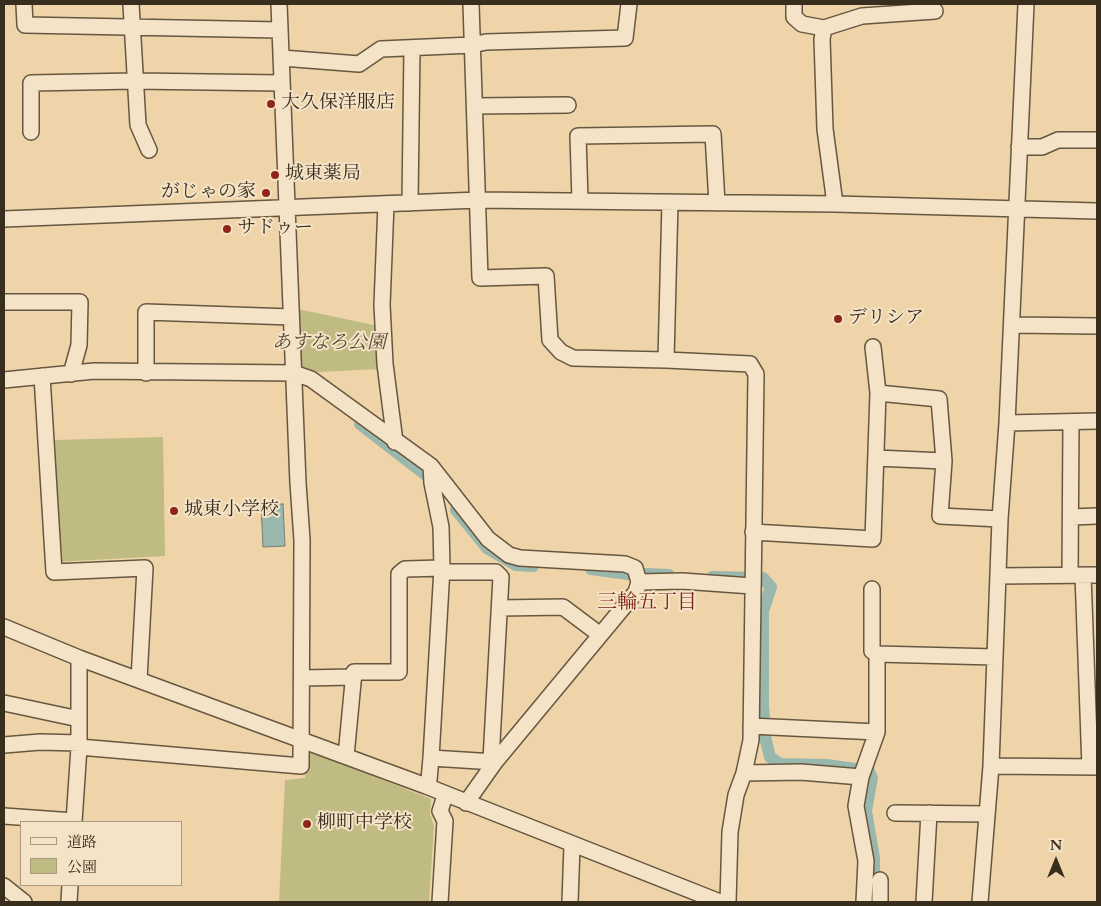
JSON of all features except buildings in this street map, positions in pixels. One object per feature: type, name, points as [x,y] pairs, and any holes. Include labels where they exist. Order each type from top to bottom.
[{"type":"street","points":[[24,4],[25,25],[132,29],[280,30]]},
{"type":"street","points":[[131,4],[138,125],[149,150]]},
{"type":"street","points":[[4,745],[40,742],[301,766],[302,540],[279,4]]},
{"type":"street","points":[[471,4],[480,278],[546,276],[550,340],[561,352],[573,358],[750,364],[756,374],[752,581],[760,726],[751,740],[744,773],[736,795],[730,832],[728,902]]},
{"type":"street","points":[[282,58],[359,64],[381,49],[472,45],[486,42],[625,38],[629,4]]},
{"type":"street","points":[[794,4],[794,17],[802,24],[824,28],[862,10],[935,11]]},
{"type":"street","points":[[980,902],[990,766],[1000,519],[1012,325],[1026,4]]},
{"type":"street","points":[[824,28],[822,39],[825,129],[835,204]]},
{"type":"street","points":[[410,203],[412,48]]},
{"type":"street","points":[[31,132],[32,83],[134,81],[281,83]]},
{"type":"street","points":[[475,106],[568,105]]},
{"type":"street","points":[[580,200],[578,136],[713,134],[717,203]]},
{"type":"street","points":[[1019,147],[1042,147],[1058,140],[1097,140]]},
{"type":"street","points":[[4,219],[478,200],[835,204],[1097,211]]},
{"type":"street","points":[[666,360],[670,202]]},
{"type":"street","points":[[386,204],[382,305],[384,364],[395,442]]},
{"type":"street","points":[[4,302],[80,302],[80,345],[70,374]]},
{"type":"street","points":[[146,373],[146,312],[291,317]]},
{"type":"street","points":[[1012,325],[1097,326]]},
{"type":"street","points":[[753,532],[873,539],[878,393],[873,347]]},
{"type":"street","points":[[4,380],[94,372],[294,373],[311,379],[395,442],[431,474],[488,540],[509,555],[520,558],[625,564],[635,568],[639,582],[636,592],[493,761],[466,803]]},
{"type":"street","points":[[42,376],[54,572],[145,568],[139,680]]},
{"type":"street","points":[[878,393],[940,399],[944,461],[940,516],[1000,519]]},
{"type":"street","points":[[1007,423],[1097,421]]},
{"type":"street","points":[[990,766],[1094,767],[1084,575],[1072,517],[1071,422]]},
{"type":"street","points":[[876,458],[944,461]]},
{"type":"street","points":[[426,786],[429,780],[431,758],[442,570],[441,527],[431,474]]},
{"type":"street","points":[[1072,517],[1097,516]]},
{"type":"street","points":[[346,756],[354,672],[398,672],[399,574],[405,569],[442,570],[496,572],[501,577],[493,761]]},
{"type":"street","points":[[998,576],[1084,575]]},
{"type":"street","points":[[639,582],[752,581]]},
{"type":"street","points":[[872,589],[872,652],[877,654],[995,656]]},
{"type":"street","points":[[500,608],[563,607],[599,634]]},
{"type":"street","points":[[4,627],[79,658],[426,786],[445,796],[720,902]]},
{"type":"street","points":[[864,902],[866,861],[856,806],[862,772],[877,732],[877,654]]},
{"type":"street","points":[[74,821],[80,719],[79,658]]},
{"type":"street","points":[[302,678],[354,677]]},
{"type":"street","points":[[4,703],[80,719]]},
{"type":"street","points":[[760,726],[877,732]]},
{"type":"street","points":[[431,758],[493,761]]},
{"type":"street","points":[[744,773],[862,772]]},
{"type":"street","points":[[440,902],[444,821],[440,811],[445,796]]},
{"type":"street","points":[[895,813],[987,814]]},
{"type":"street","points":[[924,902],[929,813]]},
{"type":"street","points":[[4,816],[62,821]]},
{"type":"street","points":[[570,902],[572,844]]},
{"type":"street","points":[[880,880],[880,902]]},
{"type":"street","points":[[4,886],[24,902]]},
{"type":"street","points":[[70,886],[70,902]]},
{"type":"green space","name":"あすなろ公園","points":[[298,309],[378,326],[381,369],[317,372],[302,366]]},
{"type":"green space","points":[[163,437],[165,556],[56,562],[55,440]]},
{"type":"green space","points":[[307,750],[431,799],[430,814],[434,826],[429,902],[279,902],[285,780],[305,778]]},
{"type":"water","points":[[283,504],[285,546],[263,547],[261,505]]},
{"type":"waterway","points":[[360,424],[435,482]]},
{"type":"waterway","points":[[456,510],[487,548],[516,565],[533,566]]},
{"type":"waterway","points":[[591,569],[628,574]]},
{"type":"waterway","points":[[647,574],[669,575]]},
{"type":"waterway","points":[[712,577],[763,578],[771,587],[763,611],[763,707],[766,741],[770,757],[780,764],[827,765],[869,771],[872,778],[866,811],[874,858],[874,893]]},
{"type":"place","name":"大久保洋服店","points":[[271,104]]},
{"type":"place","name":"城東薬局","points":[[275,175]]},
{"type":"place","name":"がじゃの家","points":[[266,193]]},
{"type":"place","name":"サドゥー","points":[[227,229]]},
{"type":"place","name":"デリシア","points":[[838,319]]},
{"type":"place","name":"城東小学校","points":[[174,511]]},
{"type":"place","name":"柳町中学校","points":[[307,824]]},
{"type":"district","name":"三輪五丁目","points":[[647,603]]}]
